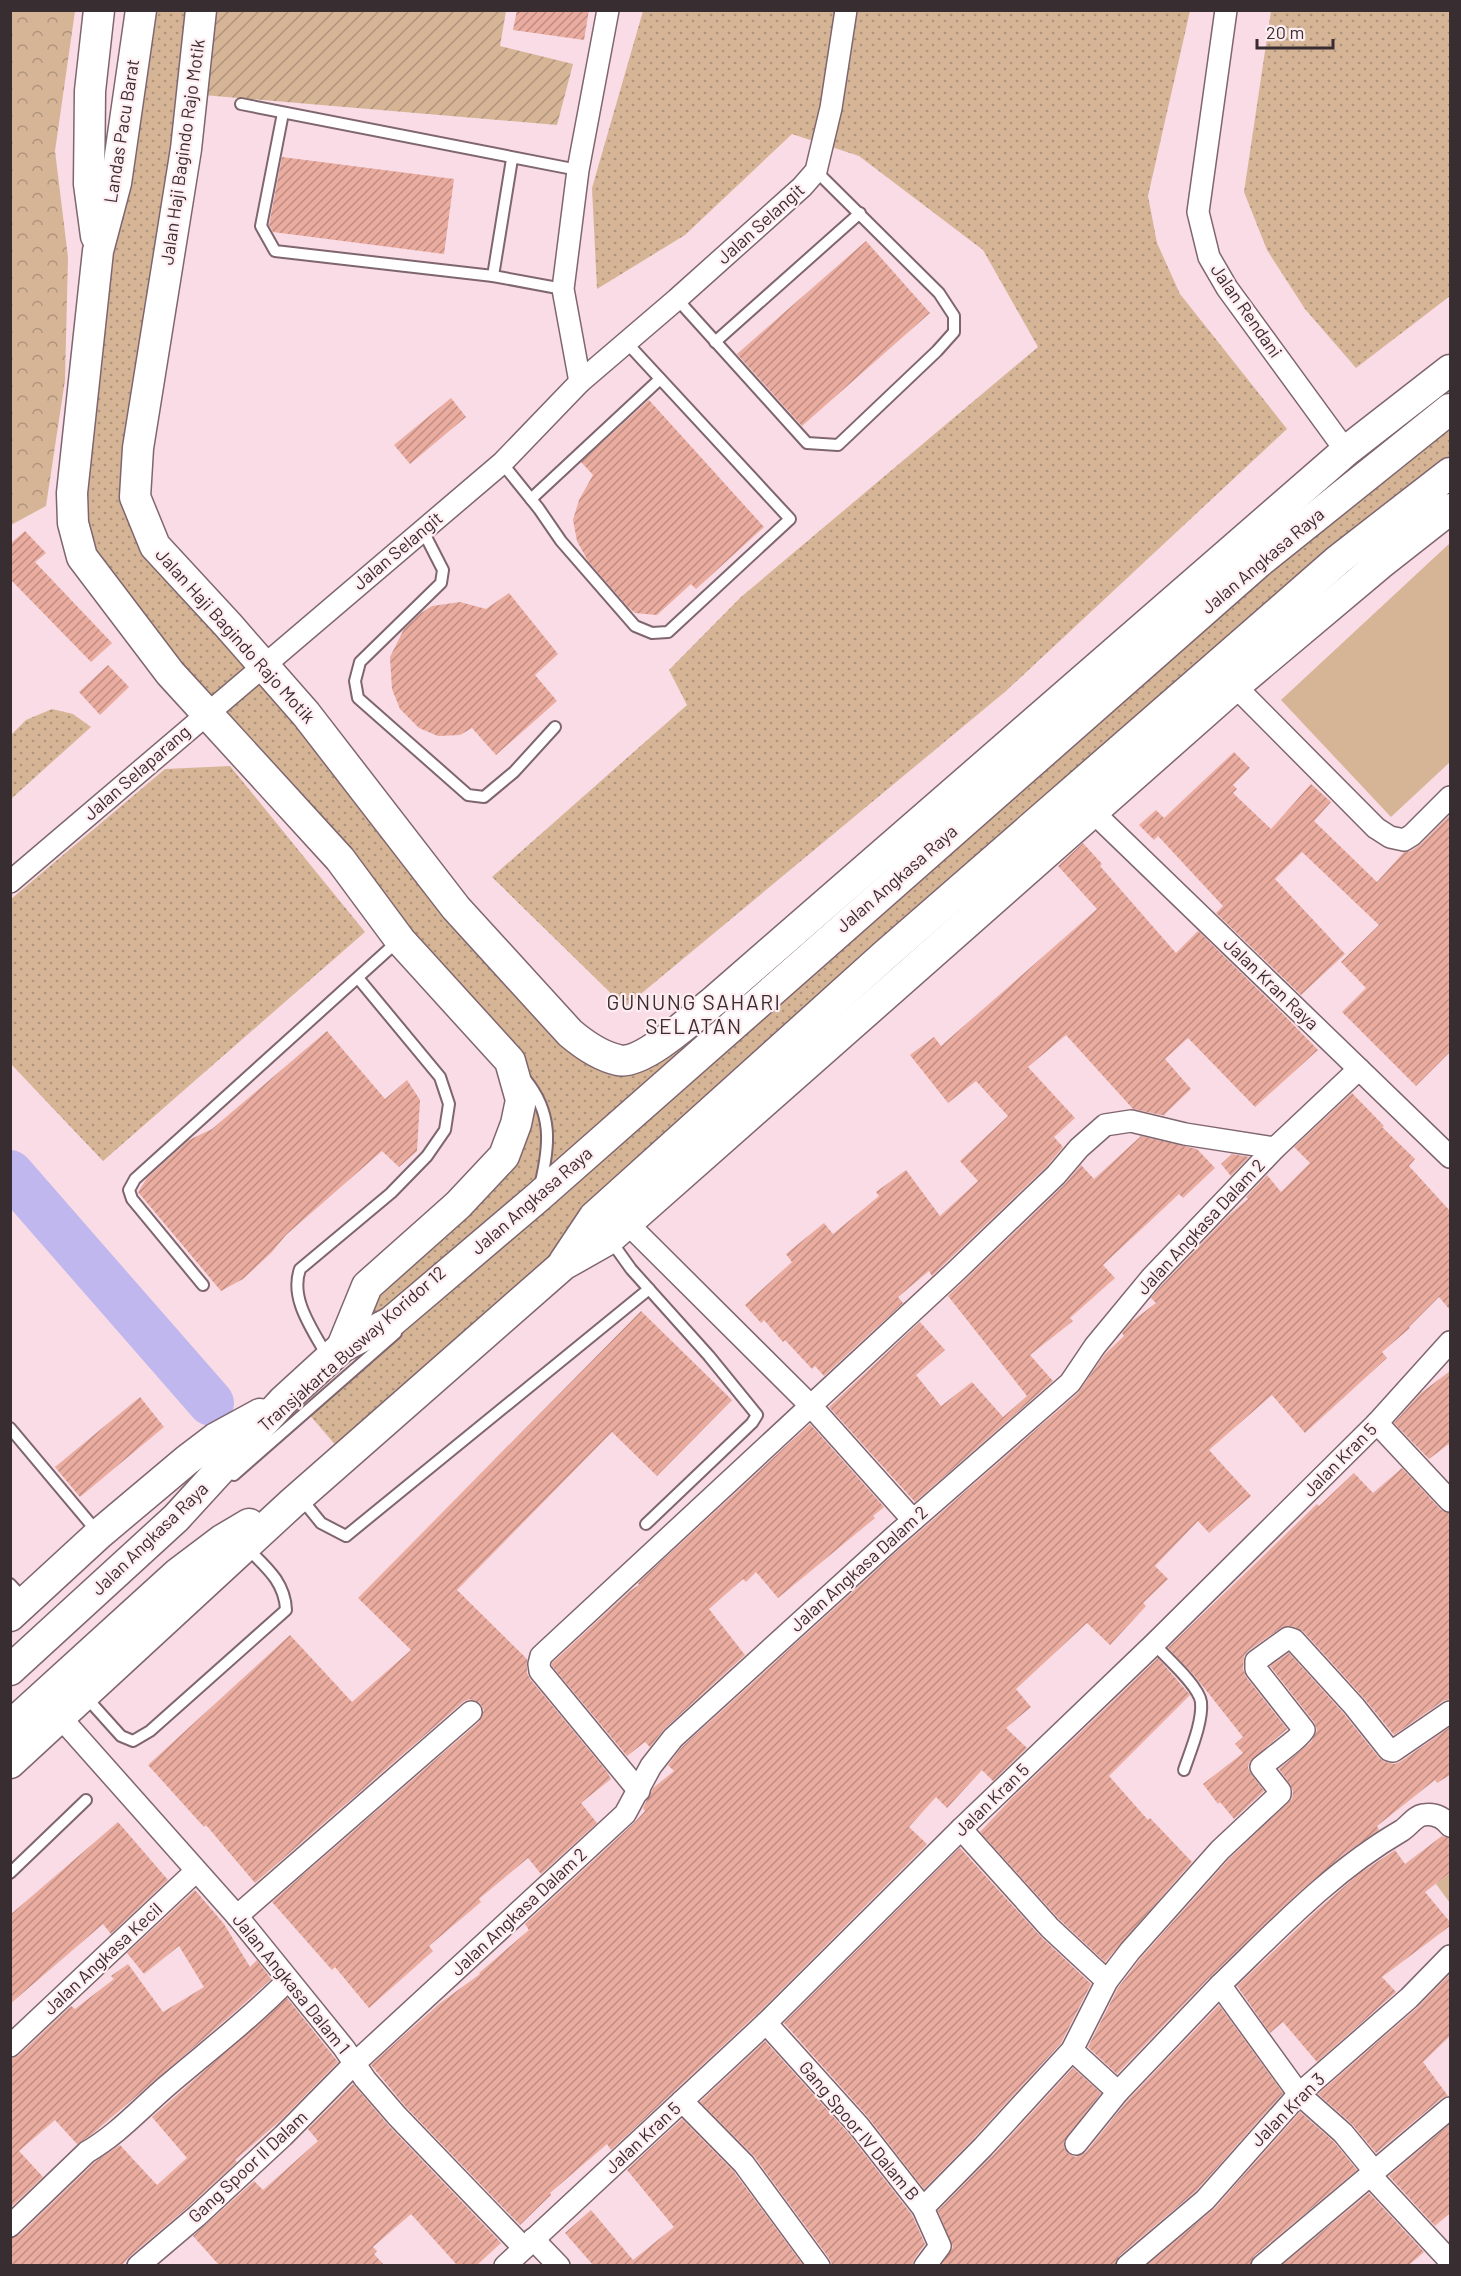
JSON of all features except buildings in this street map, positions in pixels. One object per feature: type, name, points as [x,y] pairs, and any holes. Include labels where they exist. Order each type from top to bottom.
[{"type":"main road","points":[[99,10],[90,91],[89,184],[98,251],[72,493],[73,523],[82,557],[170,673],[340,859],[400,940],[510,1061]]},
{"type":"main road","name":"Landas Pacu Barat","points":[[98,251],[116,183],[141,10]]},
{"type":"main road","points":[[190,10],[197,44]]},
{"type":"main road","name":"Jalan Haji Bagindo Rajo Motik","points":[[201,10],[186,149],[138,448],[135,497],[154,546],[306,714],[456,908],[570,1033]]},
{"type":"main road","name":"Jalan Angkasa Raya","points":[[570,1033],[591,1048],[620,1061],[652,1051],[714,1001],[1346,451],[1450,370]]},
{"type":"main road","name":"Jalan Angkasa Raya","points":[[10,1670],[176,1518],[283,1401],[335,1353],[391,1322],[537,1198],[1258,563],[1450,409]]},
{"type":"main road","points":[[607,1227],[885,955],[1338,560],[1450,473]]},
{"type":"main road","points":[[10,1762],[61,1718],[296,1500],[563,1265],[929,956],[1235,686],[1380,564],[1450,509]]},
{"type":"main road","points":[[823,944],[837,894]]},
{"type":"main road","points":[[885,955],[929,956]]},
{"type":"main road","points":[[714,1001],[754,1005]]},
{"type":"main road","name":"Jalan Angkasa Raya","points":[[335,1353],[367,1286],[458,1205],[504,1156],[516,1124],[521,1100],[510,1061]]},
{"type":"main road","name":"Jalan Angkasa Raya","points":[[16,1600],[187,1460],[209,1444],[283,1401]]},
{"type":"main road","points":[[10,1726],[177,1574],[222,1540],[296,1500]]},
{"type":"street","points":[[580,382],[563,289],[578,170],[608,10]]},
{"type":"street","name":"Jalan Selangit","points":[[263,665],[502,463],[580,382],[802,187],[816,171],[831,108],[846,10]]},
{"type":"street","name":"Jalan Rendani","points":[[1226,10],[1198,212],[1209,257],[1227,288],[1346,451]]},
{"type":"street","name":"Jalan Selaparang","points":[[10,882],[263,665]]},
{"type":"street","points":[[1235,686],[1376,828],[1390,837],[1404,840],[1413,835],[1450,797]]},
{"type":"street","name":"Jalan Kran Raya","points":[[1092,811],[1450,1157]]},
{"type":"street","name":"Jalan Angkasa Dalam 2","points":[[355,2063],[625,1814],[651,1766],[673,1738],[913,1520],[1070,1383],[1095,1346],[1152,1277],[1275,1148],[1359,1069]]},
{"type":"street","points":[[639,1791],[540,1671],[541,1656],[972,1255],[1105,1125],[1131,1121],[1185,1134],[1275,1148]]},
{"type":"street","points":[[607,1227],[811,1406],[913,1520]]},
{"type":"street","name":"Jalan Kran 5","points":[[505,2265],[766,2023],[1377,1423],[1450,1342]]},
{"type":"street","points":[[1377,1423],[1450,1501]]},
{"type":"street","points":[[923,2208],[983,2147],[1072,2050],[1107,1981],[1131,1951],[1220,1850],[1280,1794],[1261,1767],[1304,1730],[1256,1669],[1256,1661],[1288,1638],[1294,1640],[1354,1706],[1389,1750],[1393,1751],[1450,1712]]},
{"type":"street","points":[[237,1916],[471,1712]]},
{"type":"street","name":"Jalan Angkasa Dalam 1","points":[[61,1718],[237,1916],[397,2116],[529,2244],[559,2265]]},
{"type":"street","points":[[1076,2144],[1118,2092],[1220,1985],[1342,1870],[1402,1830],[1420,1815],[1435,1814],[1446,1820],[1450,1826]]},
{"type":"street","points":[[961,1829],[1050,1928],[1107,1981]]},
{"type":"street","name":"Jalan Angkasa Kecil","points":[[10,2046],[196,1871]]},
{"type":"street","name":"Jalan Kran 3","points":[[1127,2265],[1205,2200],[1299,2094],[1408,1998],[1450,1956]]},
{"type":"street","points":[[10,2226],[87,2152],[101,2144],[261,2008],[288,1980]]},
{"type":"street","points":[[1220,1985],[1299,2094],[1343,2133],[1373,2174],[1447,2261]]},
{"type":"street","name":"Gang Spoor IV Dalam B","points":[[766,2023],[858,2125],[923,2208],[940,2246],[925,2265]]},
{"type":"street","points":[[1072,2050],[1118,2092]]},
{"type":"street","name":"Gang Spoor II Dalam","points":[[138,2265],[197,2217],[283,2136],[355,2063]]},
{"type":"street","points":[[682,2101],[744,2164],[819,2265]]},
{"type":"street","points":[[1262,2265],[1450,2109]]},
{"type":"lane","points":[[241,104],[512,159],[578,170]]},
{"type":"lane","points":[[283,113],[261,226],[275,251],[492,276],[563,289]]},
{"type":"lane","points":[[492,276],[512,159]]},
{"type":"lane","points":[[677,299],[807,443],[838,445],[937,351],[954,332],[954,316],[939,293],[816,171]]},
{"type":"lane","points":[[715,342],[860,213]]},
{"type":"lane","points":[[502,463],[561,541],[635,626],[652,633],[668,632],[790,519],[627,343]]},
{"type":"lane","points":[[531,499],[660,379]]},
{"type":"lane","points":[[423,531],[443,570],[441,583],[360,662],[355,681],[358,698],[468,795],[484,797],[514,772],[555,727]]},
{"type":"lane","points":[[203,1285],[132,1199],[129,1190],[135,1179],[400,940]]},
{"type":"lane","points":[[335,1353],[298,1299],[296,1281],[300,1269],[391,1193],[427,1156],[445,1130],[449,1104],[440,1077],[358,978]]},
{"type":"lane","name":"Transjakarta Busway Koridor 12","points":[[176,1518],[230,1478],[440,1295],[524,1217],[537,1198],[544,1168],[548,1123],[535,1092],[510,1061]]},
{"type":"lane","points":[[607,1227],[631,1269],[745,1398],[757,1415],[752,1423],[646,1524]]},
{"type":"lane","points":[[296,1500],[321,1523],[346,1536],[649,1289]]},
{"type":"lane","points":[[10,1428],[99,1534]]},
{"type":"lane","points":[[85,1695],[121,1736],[133,1741],[150,1731],[286,1610],[285,1597],[280,1584],[245,1546]]},
{"type":"lane","points":[[1154,1644],[1194,1688],[1201,1702],[1196,1732],[1184,1770]]},
{"type":"lane","points":[[10,1873],[86,1800]]},
{"type":"green space","points":[[11,10],[75,11],[55,151],[68,257],[65,380],[46,506],[11,525]]},
{"type":"green space","points":[[141,11],[201,11],[138,448],[146,528],[581,1042],[620,1061],[714,1001],[754,1004],[1450,408],[1450,471],[1334,560],[345,1456],[307,1412],[524,1217],[342,1347],[367,1286],[504,1156],[510,1061],[105,596],[73,493]]},
{"type":"green space","points":[[202,11],[506,11],[500,46],[573,64],[557,125],[192,94]]},
{"type":"green space","points":[[643,11],[1190,11],[1148,196],[1157,243],[1180,294],[1287,429],[1006,691],[625,1007],[492,877],[687,705],[669,670],[741,597],[1038,347],[983,250],[859,156],[792,134],[685,235],[597,289],[592,188]]},
{"type":"green space","points":[[1271,11],[1450,11],[1450,296],[1356,368],[1305,309],[1267,250],[1244,192]]},
{"type":"green space","points":[[1450,543],[1450,762],[1391,817],[1281,700]]},
{"type":"green space","points":[[52,709],[73,714],[91,727],[11,799],[11,735],[26,720]]},
{"type":"green space","points":[[230,766],[365,932],[103,1161],[11,1064],[11,899],[165,769]]},
{"type":"green space","points":[[1450,1873],[1450,1903],[1436,1884]]},
{"type":"waterway","points":[[10,1173],[211,1403]]},
{"type":"district","name":"GUNUNG SAHARI SELATAN","points":[[694,1015]]}]
